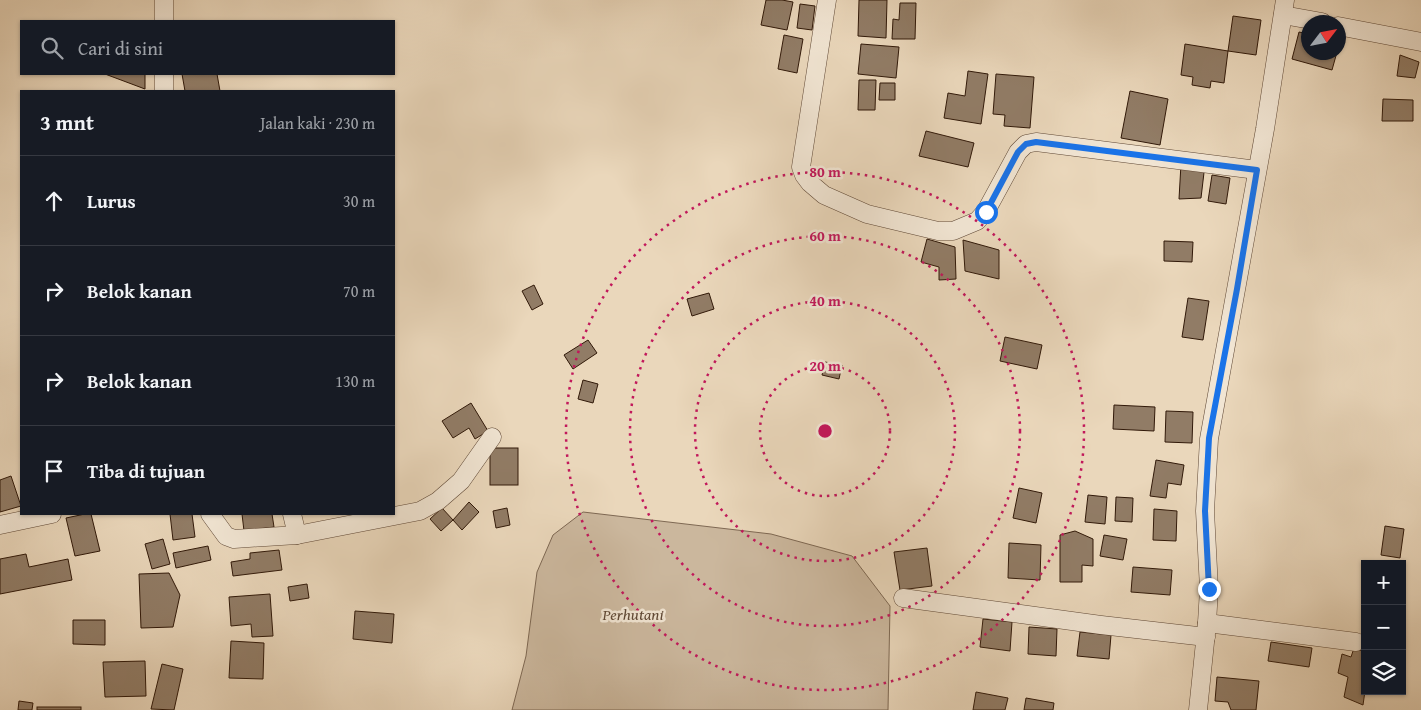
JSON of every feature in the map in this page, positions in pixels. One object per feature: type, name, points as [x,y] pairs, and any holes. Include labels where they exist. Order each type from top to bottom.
[{"type":"street","points":[[164,0],[164,20]]},
{"type":"street","points":[[827,0],[801,167],[810,183],[824,195],[867,214],[938,231],[953,231],[966,227],[978,221],[986,212],[1018,152],[1026,144],[1036,142],[1257,170]]},
{"type":"street","points":[[1198,710],[1209,589],[1205,511],[1209,438],[1265,129],[1284,7],[1304,15]]},
{"type":"street","points":[[1346,28],[1421,42]]},
{"type":"street","points":[[164,75],[164,90]]},
{"type":"street","points":[[211,515],[226,536],[234,539],[297,534],[420,511],[438,501],[461,481],[492,437]]},
{"type":"street","points":[[0,525],[47,515]]},
{"type":"street","points":[[292,515],[297,534]]},
{"type":"street","points":[[903,598],[1101,625],[1206,630],[1356,642]]},
{"type":"green space","name":"Perhutani","points":[[583,512],[771,534],[852,556],[890,606],[888,710],[512,710],[526,656],[537,572],[553,535]]},
{"type":"building","points":[[766,0],[793,2],[787,30],[761,25]]},
{"type":"building","points":[[859,0],[887,0],[886,38],[858,36]]},
{"type":"building","points":[[900,3],[916,3],[915,39],[892,39],[893,19],[899,20]]},
{"type":"building","points":[[800,4],[815,6],[812,30],[797,28]]},
{"type":"building","points":[[1233,16],[1261,20],[1256,55],[1228,51]]},
{"type":"building","points":[[1299,32],[1301,32],[1301,60],[1335,60],[1332,70],[1292,59]]},
{"type":"building","points":[[784,35],[803,39],[797,73],[778,69]]},
{"type":"building","points":[[861,44],[899,47],[896,78],[858,74]]},
{"type":"building","points":[[1185,44],[1228,51],[1224,83],[1211,81],[1210,88],[1192,85],[1193,77],[1181,75]]},
{"type":"building","points":[[1400,55],[1419,62],[1415,78],[1397,76]]},
{"type":"building","points":[[968,71],[988,74],[981,124],[944,118],[948,93],[965,96]]},
{"type":"building","points":[[996,74],[1034,77],[1030,128],[1004,126],[1005,115],[993,114]]},
{"type":"building","points":[[108,75],[145,75],[145,89]]},
{"type":"building","points":[[182,75],[217,75],[220,90],[185,90]]},
{"type":"building","points":[[859,80],[876,80],[875,110],[858,110]]},
{"type":"building","points":[[880,83],[895,83],[895,100],[879,100]]},
{"type":"building","points":[[1130,91],[1168,99],[1160,145],[1121,138]]},
{"type":"building","points":[[1383,99],[1413,100],[1413,121],[1382,121]]},
{"type":"building","points":[[926,131],[974,143],[968,167],[919,156]]},
{"type":"building","points":[[1181,164],[1205,164],[1201,198],[1179,199]]},
{"type":"building","points":[[1212,175],[1230,178],[1226,204],[1208,201]]},
{"type":"building","points":[[927,239],[955,247],[956,279],[939,280],[939,267],[921,262]]},
{"type":"building","points":[[963,240],[999,250],[999,279],[965,271]]},
{"type":"building","points":[[1164,241],[1193,242],[1192,262],[1164,261]]},
{"type":"building","points":[[534,285],[543,304],[532,310],[522,291]]},
{"type":"building","points":[[709,293],[714,309],[692,316],[687,299]]},
{"type":"building","points":[[1188,298],[1209,301],[1203,340],[1182,337]]},
{"type":"building","points":[[1005,337],[1042,345],[1037,369],[1000,361]]},
{"type":"building","points":[[588,340],[597,353],[573,369],[564,355]]},
{"type":"building","points":[[825,362],[842,365],[839,379],[822,375]]},
{"type":"building","points":[[583,380],[598,384],[593,403],[578,399]]},
{"type":"building","points":[[471,403],[488,431],[475,439],[469,428],[453,438],[442,421]]},
{"type":"building","points":[[1114,405],[1155,407],[1154,431],[1113,429]]},
{"type":"building","points":[[1166,411],[1193,412],[1192,443],[1165,442]]},
{"type":"building","points":[[490,448],[518,448],[518,485],[490,485]]},
{"type":"building","points":[[1156,460],[1184,465],[1181,485],[1168,483],[1166,498],[1150,496]]},
{"type":"building","points":[[11,476],[20,506],[0,512],[0,480]]},
{"type":"building","points":[[1019,488],[1042,493],[1036,523],[1013,518]]},
{"type":"building","points":[[1088,495],[1107,497],[1105,524],[1085,522]]},
{"type":"building","points":[[1116,497],[1133,498],[1132,522],[1115,521]]},
{"type":"building","points":[[469,502],[479,512],[462,530],[453,520]]},
{"type":"building","points":[[442,508],[453,520],[441,531],[430,519]]},
{"type":"building","points":[[507,508],[510,525],[496,528],[493,511]]},
{"type":"building","points":[[1154,509],[1177,511],[1176,541],[1153,540]]},
{"type":"building","points":[[91,515],[100,551],[75,556],[66,518]]},
{"type":"building","points":[[170,515],[192,515],[195,537],[173,540]]},
{"type":"building","points":[[242,515],[272,515],[274,527],[244,531]]},
{"type":"building","points":[[1385,526],[1404,529],[1400,558],[1381,555]]},
{"type":"building","points":[[1075,531],[1093,539],[1093,566],[1082,565],[1082,582],[1060,582],[1060,535]]},
{"type":"building","points":[[1104,535],[1127,539],[1123,560],[1100,556]]},
{"type":"building","points":[[163,539],[170,564],[152,569],[145,544]]},
{"type":"building","points":[[1009,543],[1041,545],[1040,580],[1008,578]]},
{"type":"building","points":[[208,546],[211,560],[176,568],[173,553]]},
{"type":"building","points":[[927,548],[932,586],[900,590],[894,552]]},
{"type":"building","points":[[279,550],[282,570],[233,576],[231,562],[250,559],[250,553]]},
{"type":"building","points":[[26,554],[29,567],[68,559],[72,580],[0,594],[0,559]]},
{"type":"building","points":[[1133,567],[1172,570],[1170,595],[1131,592]]},
{"type":"building","points":[[169,573],[180,595],[173,627],[141,628],[139,574]]},
{"type":"building","points":[[307,584],[309,598],[290,601],[288,587]]},
{"type":"building","points":[[270,594],[273,636],[252,637],[251,624],[231,626],[229,597]]},
{"type":"building","points":[[355,611],[394,614],[392,643],[353,639]]},
{"type":"building","points":[[983,619],[1012,622],[1010,651],[980,647]]},
{"type":"building","points":[[73,620],[105,620],[105,645],[73,644]]},
{"type":"building","points":[[1029,627],[1057,629],[1056,656],[1028,654]]},
{"type":"building","points":[[1080,632],[1111,635],[1109,659],[1077,656]]},
{"type":"building","points":[[231,641],[264,643],[263,679],[229,678]]},
{"type":"building","points":[[1271,642],[1312,648],[1309,667],[1268,661]]},
{"type":"building","points":[[1354,648],[1361,651],[1361,695],[1364,695],[1363,705],[1344,697],[1348,677],[1338,673],[1342,654],[1351,657]]},
{"type":"building","points":[[145,661],[146,696],[105,697],[103,662]]},
{"type":"building","points":[[162,664],[183,669],[174,710],[151,709]]},
{"type":"building","points":[[1217,677],[1259,681],[1256,710],[1231,710],[1228,702],[1215,701]]},
{"type":"building","points":[[976,692],[1008,698],[1005,710],[973,710]]},
{"type":"building","points":[[1026,698],[1054,703],[1053,710],[1024,710]]},
{"type":"building","points":[[19,701],[33,703],[32,710],[18,710]]},
{"type":"building","points":[[37,707],[81,707],[81,710],[37,710]]},
{"type":"route","points":[[986,212],[1018,152],[1026,144],[1036,142],[1257,170],[1209,438],[1205,511],[1209,589]]}]
